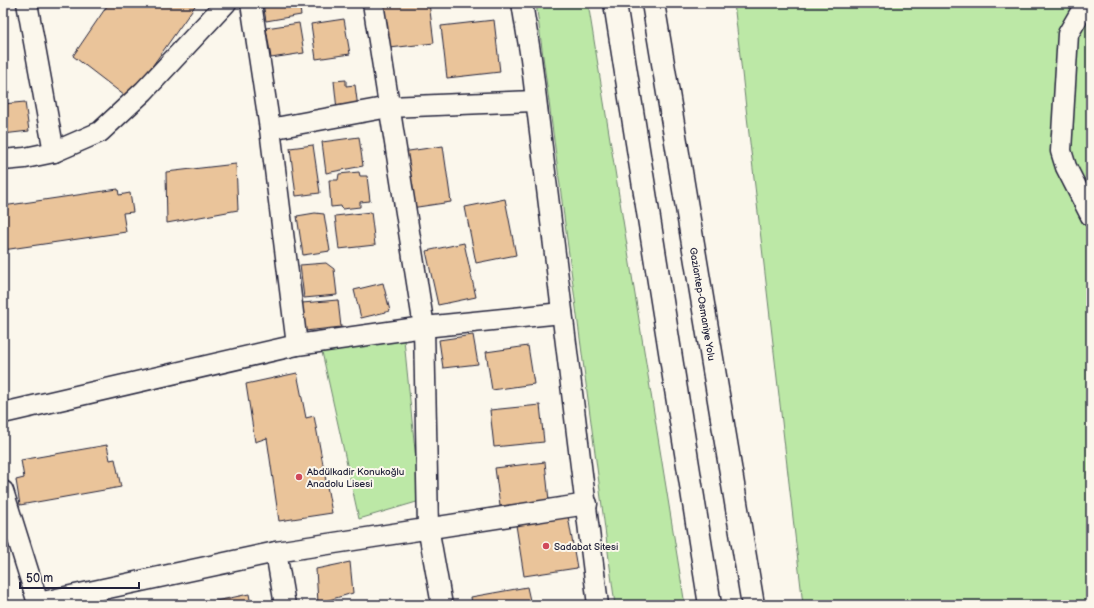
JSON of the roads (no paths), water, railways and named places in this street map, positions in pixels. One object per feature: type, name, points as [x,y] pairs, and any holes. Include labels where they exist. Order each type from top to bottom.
[{"type":"highway","points":[[615,3],[710,605]]},
{"type":"highway","name":"Gaziantep-Osmaniye Yolu","points":[[653,3],[753,605]]},
{"type":"street","points":[[27,3],[54,152]]},
{"type":"street","points":[[3,160],[24,158],[54,152],[100,132],[144,91],[225,3]]},
{"type":"street","points":[[251,3],[270,128],[297,345]]},
{"type":"street","points":[[373,3],[424,326],[428,528],[442,605]]},
{"type":"street","points":[[522,3],[531,58],[535,101],[587,504],[598,605]]},
{"type":"street","points":[[1086,3],[1068,34],[1062,151],[1066,167],[1091,216]]},
{"type":"street","points":[[270,128],[389,108],[535,101]]},
{"type":"street","points":[[3,413],[297,345],[424,326],[562,313]]},
{"type":"street","points":[[3,491],[39,604],[276,552],[587,504]]},
{"type":"street","points":[[276,552],[285,605]]},
{"type":"place","name":"Abdülkadir Konukoğlu Anadolu Lisesi","points":[[299,477]]},
{"type":"place","name":"Sadabat Sitesi","points":[[546,546]]}]
